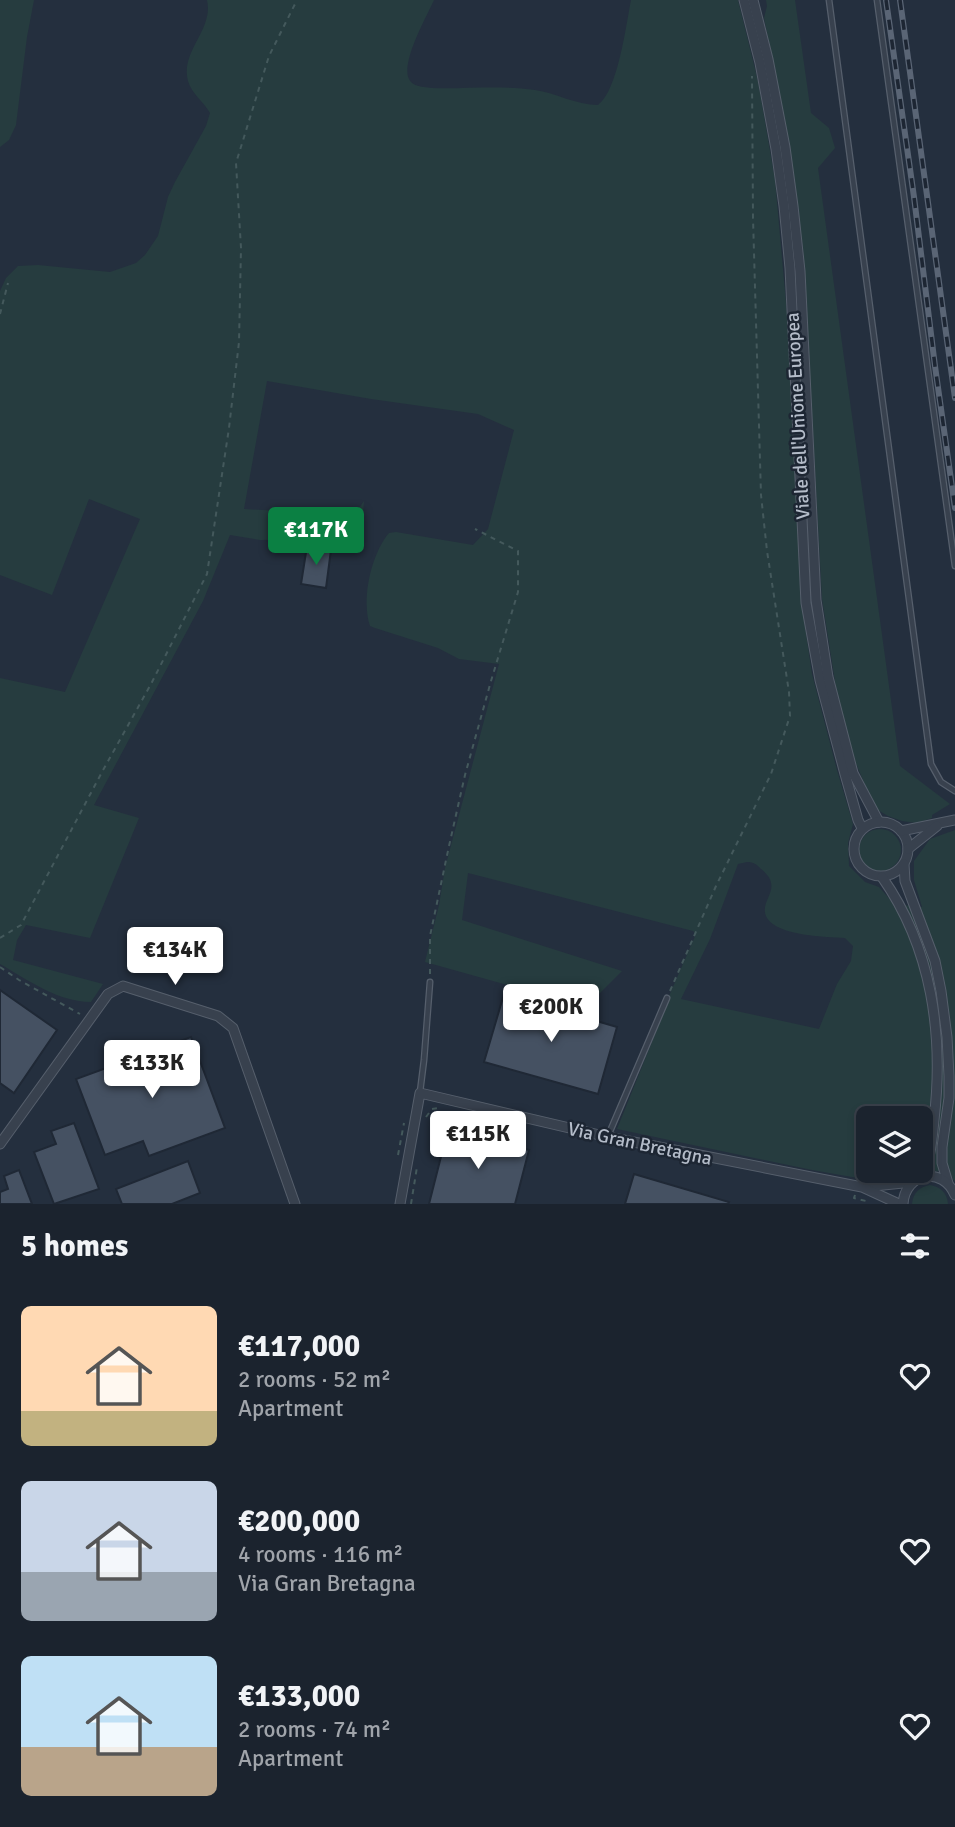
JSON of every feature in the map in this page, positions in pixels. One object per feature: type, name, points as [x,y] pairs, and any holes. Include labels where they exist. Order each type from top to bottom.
[{"type":"street","name":"Viale dell'Unione Europea","points":[[744,0],[760,63],[776,149],[790,268],[806,603],[826,705],[862,828]]},
{"type":"street","name":"Viale dell'Unione Europea","points":[[753,0],[768,59],[785,147],[800,271],[816,600],[828,677],[853,773],[879,822]]},
{"type":"street","points":[[901,831],[955,820]]},
{"type":"street","points":[[904,864],[895,874],[882,877],[872,876],[864,871],[854,855],[854,845],[862,828],[879,822],[887,823],[901,831],[908,842],[904,864],[905,881],[935,961],[941,991],[947,1037],[949,1087],[942,1163],[955,1195]]},
{"type":"street","points":[[908,849],[940,823]]},
{"type":"street","points":[[882,877],[902,909],[924,961],[932,995],[938,1038],[933,1127]]},
{"type":"street","points":[[0,1144],[108,994],[123,986],[218,1016],[233,1028],[295,1204]]},
{"type":"street","points":[[400,1204],[419,1093]]},
{"type":"street","name":"Via Gran Bretagna","points":[[419,1093],[608,1137],[862,1187],[901,1204]]},
{"type":"street","points":[[933,1176],[948,1183]]},
{"type":"street","name":"Via Gran Bretagna","points":[[862,1187],[890,1183]]},
{"type":"street","points":[[901,1204],[907,1188],[913,1183]]},
{"type":"lane","points":[[828,0],[931,764],[941,782],[955,791]]},
{"type":"lane","points":[[877,0],[955,566]]},
{"type":"lane","points":[[419,1093],[430,982]]},
{"type":"lane","points":[[608,1137],[667,998]]},
{"type":"path","points":[[0,937],[21,925],[207,574],[239,342],[241,248],[236,163],[269,56],[297,0]]},
{"type":"path","points":[[667,998],[716,886],[771,774],[790,716],[789,692],[761,495],[752,89],[752,75],[760,63]]},
{"type":"path","points":[[0,314],[8,283]]},
{"type":"path","points":[[430,982],[430,936],[449,846],[469,762],[518,592],[518,551],[475,529]]},
{"type":"path","points":[[0,967],[90,1019]]},
{"type":"path","points":[[424,1126],[426,1116],[432,1110],[440,1107],[448,1109],[451,1100]]},
{"type":"path","points":[[411,1204],[418,1165]]},
{"type":"path","points":[[854,1198],[872,1202]]},
{"type":"green space","points":[[0,0],[34,0],[16,125],[9,140],[0,147]]},
{"type":"green space","points":[[207,0],[434,0],[410,54],[408,75],[413,84],[432,88],[522,89],[598,105],[611,86],[616,72],[631,0],[738,0],[758,81],[775,180],[788,325],[801,599],[812,674],[853,824],[848,843],[849,866],[865,882],[879,887],[894,904],[922,907],[914,880],[914,861],[930,839],[955,830],[955,1181],[946,1171],[933,1171],[933,1106],[856,1106],[856,1178],[617,1129],[696,934],[693,931],[468,873],[462,920],[622,971],[586,1007],[425,962],[445,868],[499,664],[459,659],[438,648],[370,626],[367,591],[377,553],[389,533],[473,545],[488,529],[514,430],[478,414],[267,381],[244,509],[354,515],[364,501],[361,543],[308,539],[260,540],[230,535],[203,601],[94,805],[139,818],[90,938],[26,925],[17,940],[13,960],[103,984],[91,1002],[79,1001],[44,989],[0,964],[0,678],[65,692],[140,519],[89,499],[52,595],[0,575],[0,291],[6,278],[18,266],[38,265],[110,272],[136,263],[145,255],[158,236],[168,197],[206,126],[210,113],[190,85],[187,70],[192,50],[206,21]],"holes":[[[753,863],[768,876],[771,883],[765,912],[773,924],[792,932],[845,938],[853,946],[851,961],[837,984],[819,1029],[681,999],[710,939],[738,864]]]},
{"type":"green space","points":[[766,0],[795,0],[811,113],[829,128],[835,148],[818,168],[900,766],[950,804],[932,815],[932,818],[917,823],[902,821],[878,810],[855,761],[837,694],[822,599],[803,248],[780,95],[764,18]]},
{"type":"green space","points":[[880,829],[895,835],[901,850],[895,865],[880,871],[865,865],[859,850],[865,835]]},
{"type":"green space","points":[[930,1185],[943,1191],[948,1204],[912,1204],[917,1191]]},
{"type":"building","points":[[307,546],[331,550],[326,588],[301,584]]},
{"type":"building","points":[[0,990],[57,1030],[14,1093],[0,1083]]},
{"type":"building","points":[[504,994],[617,1027],[598,1094],[484,1062]]},
{"type":"building","points":[[191,1037],[225,1128],[149,1156],[143,1141],[105,1155],[76,1079]]},
{"type":"building","points":[[74,1123],[99,1189],[54,1204],[34,1152],[56,1144],[51,1131]]},
{"type":"building","points":[[448,1129],[529,1150],[515,1204],[429,1204]]},
{"type":"building","points":[[188,1161],[200,1193],[172,1204],[122,1204],[116,1189]]},
{"type":"building","points":[[19,1170],[32,1204],[0,1204],[0,1192],[8,1189],[4,1176]]},
{"type":"building","points":[[634,1174],[729,1202],[625,1204]]},
{"type":"railway","points":[[886,0],[955,508]]},
{"type":"railway","points":[[900,0],[955,398]]}]
